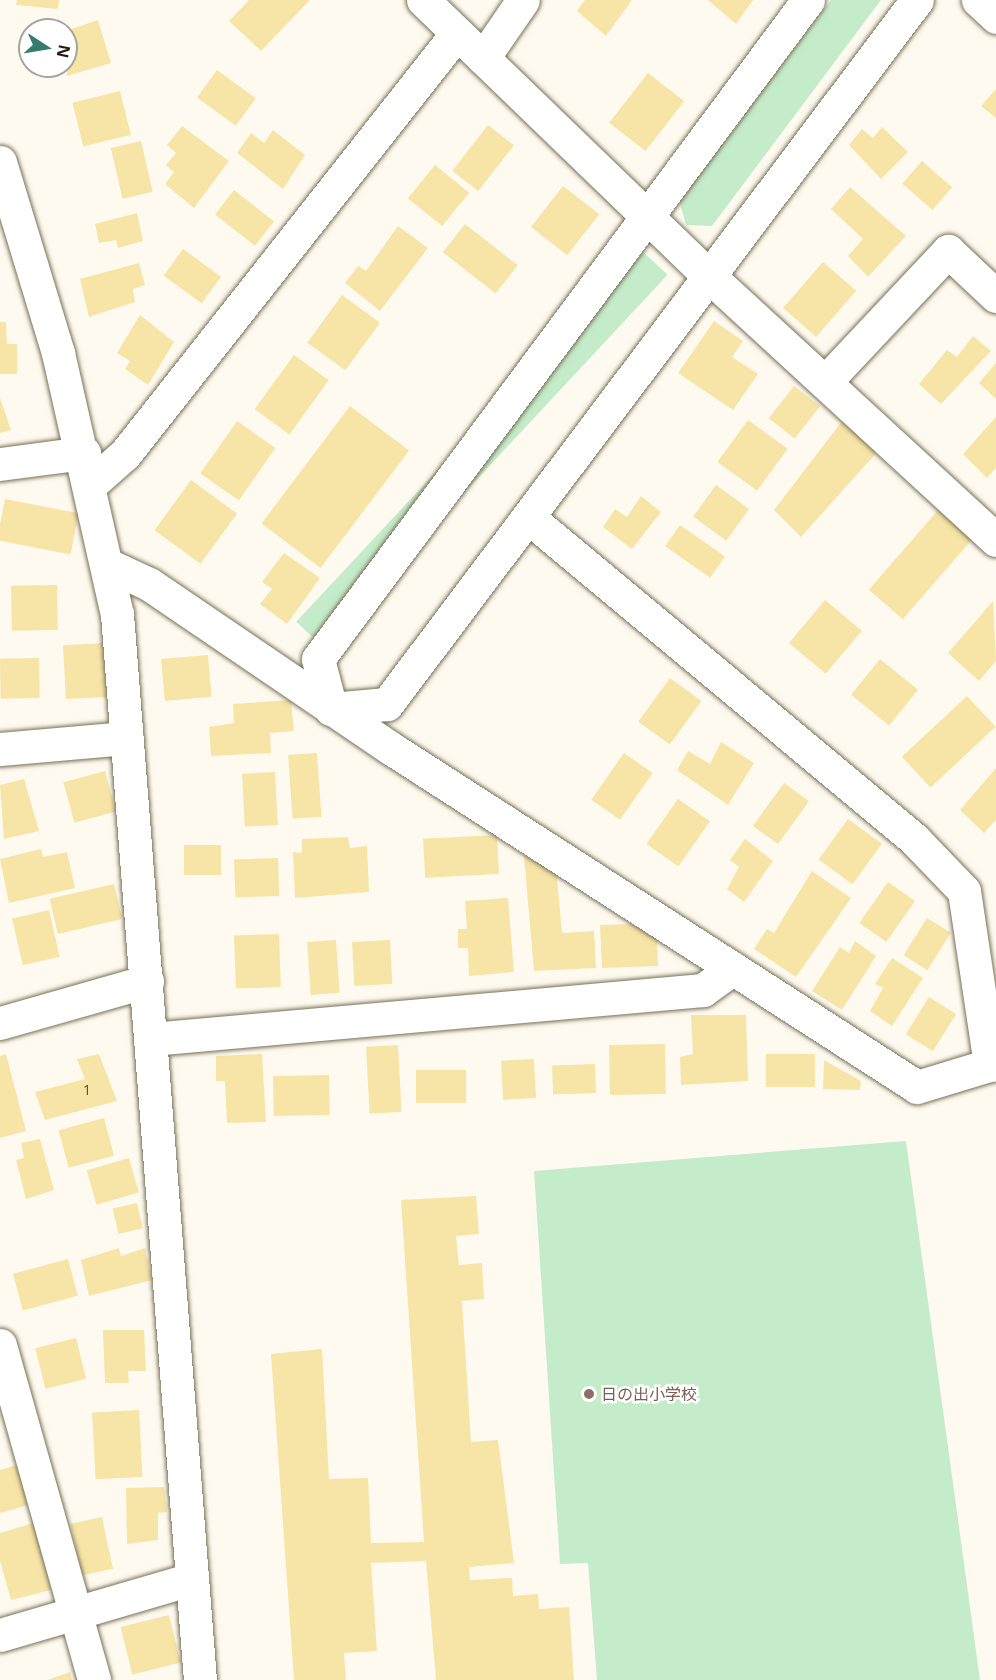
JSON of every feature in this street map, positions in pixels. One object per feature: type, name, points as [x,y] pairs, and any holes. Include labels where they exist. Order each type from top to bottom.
[{"type":"street","points":[[423,0],[647,213],[709,276],[996,540]]},
{"type":"street","points":[[483,58],[523,0]]},
{"type":"street","points":[[331,709],[318,659],[647,213],[808,0]]},
{"type":"street","points":[[331,709],[387,704],[917,0]]},
{"type":"street","points":[[978,0],[996,17]]},
{"type":"street","points":[[0,464],[87,468],[125,454],[457,33]]},
{"type":"street","points":[[0,162],[87,468],[108,565],[127,738],[152,1039],[200,1680]]},
{"type":"street","points":[[825,382],[948,251],[996,296]]},
{"type":"street","points":[[108,565],[148,584],[331,709],[916,1087],[993,1064],[964,891],[914,839],[528,517]]},
{"type":"street","points":[[0,749],[127,738]]},
{"type":"street","points":[[152,1039],[703,990],[733,968]]},
{"type":"street","points":[[0,1023],[147,981]]},
{"type":"street","points":[[0,1345],[73,1614],[94,1680]]},
{"type":"street","points":[[0,1635],[192,1579]]},
{"type":"green space","points":[[831,0],[881,0],[712,226],[686,225],[679,200]]},
{"type":"green space","points":[[642,251],[668,275],[322,646],[296,622]]},
{"type":"green space","points":[[906,1141],[980,1680],[597,1680],[588,1563],[560,1564],[534,1171]]},
{"type":"building","points":[[17,0],[59,0],[58,9],[16,5]]},
{"type":"building","points":[[249,0],[310,0],[261,51],[229,21]]},
{"type":"building","points":[[585,0],[632,0],[606,36],[577,11]]},
{"type":"building","points":[[708,0],[753,0],[736,24]]},
{"type":"building","points":[[98,20],[111,63],[78,73],[78,27]]},
{"type":"building","points":[[217,70],[256,98],[236,126],[197,98]]},
{"type":"building","points":[[648,73],[684,101],[645,151],[609,123]]},
{"type":"building","points":[[996,89],[996,118],[981,106]]},
{"type":"building","points":[[120,91],[131,135],[83,147],[72,103]]},
{"type":"building","points":[[488,125],[514,145],[478,191],[452,171]]},
{"type":"building","points":[[182,126],[229,161],[194,208],[165,184],[174,172],[166,165],[176,153],[167,145]]},
{"type":"building","points":[[882,127],[908,152],[881,179],[849,145],[862,129],[873,138]]},
{"type":"building","points":[[273,130],[305,155],[283,189],[237,153],[251,133],[264,143]]},
{"type":"building","points":[[141,141],[153,192],[122,199],[111,148]]},
{"type":"building","points":[[922,161],[952,187],[933,210],[902,184]]},
{"type":"building","points":[[435,165],[469,193],[442,226],[408,198]]},
{"type":"building","points":[[563,186],[599,214],[567,255],[531,227]]},
{"type":"building","points":[[850,187],[906,236],[868,277],[848,256],[863,239],[831,209]]},
{"type":"building","points":[[234,190],[274,221],[255,246],[215,214]]},
{"type":"building","points":[[137,213],[143,241],[118,248],[116,240],[99,243],[95,224]]},
{"type":"building","points":[[465,224],[518,265],[496,294],[443,252]]},
{"type":"building","points":[[398,226],[428,248],[380,311],[345,283],[358,266],[366,271]]},
{"type":"building","points":[[183,249],[221,277],[202,303],[164,276]]},
{"type":"building","points":[[823,262],[856,291],[816,337],[783,308]]},
{"type":"building","points":[[139,263],[145,285],[133,289],[135,302],[89,317],[80,279]]},
{"type":"building","points":[[342,295],[380,323],[345,370],[307,343]]},
{"type":"building","points":[[140,315],[174,342],[148,385],[125,369],[130,361],[117,353]]},
{"type":"building","points":[[714,321],[743,341],[732,357],[758,374],[733,410],[678,373]]},
{"type":"building","points":[[0,322],[6,322],[7,344],[17,344],[17,374],[0,374]]},
{"type":"building","points":[[973,336],[991,351],[941,404],[919,384],[947,350],[957,357]]},
{"type":"building","points":[[294,355],[329,380],[289,434],[255,409]]},
{"type":"building","points":[[996,363],[996,399],[979,383]]},
{"type":"building","points":[[794,386],[820,406],[795,439],[769,418]]},
{"type":"building","points":[[0,398],[11,430],[0,433]]},
{"type":"building","points":[[350,406],[409,451],[321,568],[262,523]]},
{"type":"building","points":[[996,417],[996,468],[987,478],[963,454]]},
{"type":"building","points":[[748,420],[788,449],[757,491],[717,462]]},
{"type":"building","points":[[843,420],[879,450],[801,537],[774,510]]},
{"type":"building","points":[[237,421],[276,448],[239,500],[200,473]]},
{"type":"building","points":[[191,480],[237,514],[201,564],[155,530]]},
{"type":"building","points":[[716,485],[749,509],[726,541],[693,517]]},
{"type":"building","points":[[641,496],[661,512],[632,549],[603,527],[615,509],[627,517]]},
{"type":"building","points":[[5,499],[79,513],[71,555],[0,541],[0,525]]},
{"type":"building","points":[[939,509],[973,539],[903,619],[869,590]]},
{"type":"building","points":[[680,525],[725,557],[710,578],[665,546]]},
{"type":"building","points":[[284,553],[320,578],[287,624],[260,604],[272,589],[262,582]]},
{"type":"building","points":[[57,585],[58,630],[12,631],[11,586]]},
{"type":"building","points":[[825,600],[862,631],[826,674],[789,643]]},
{"type":"building","points":[[993,601],[996,661],[979,681],[948,653]]},
{"type":"building","points":[[105,643],[108,697],[66,699],[63,645]]},
{"type":"building","points":[[208,655],[212,697],[165,701],[161,659]]},
{"type":"building","points":[[39,658],[40,698],[1,699],[0,659]]},
{"type":"building","points":[[880,659],[918,690],[889,726],[851,695]]},
{"type":"building","points":[[670,678],[702,701],[670,745],[638,722]]},
{"type":"building","points":[[967,696],[996,727],[931,787],[902,757]]},
{"type":"building","points":[[291,700],[294,731],[270,733],[271,753],[211,756],[209,727],[234,723],[233,704]]},
{"type":"building","points":[[721,742],[754,763],[728,805],[677,770],[688,751],[710,764]]},
{"type":"building","points":[[317,753],[321,817],[293,819],[288,755]]},
{"type":"building","points":[[624,753],[653,773],[620,820],[591,800]]},
{"type":"building","points":[[996,768],[996,820],[984,833],[960,810]]},
{"type":"building","points":[[105,771],[116,812],[74,823],[63,782]]},
{"type":"building","points":[[275,772],[278,825],[245,827],[242,774]]},
{"type":"building","points":[[24,779],[39,831],[4,839],[0,785]]},
{"type":"building","points":[[784,783],[809,801],[778,844],[753,826]]},
{"type":"building","points":[[678,799],[710,821],[678,866],[646,844]]},
{"type":"building","points":[[848,819],[882,844],[853,884],[819,859]]},
{"type":"building","points":[[497,835],[499,874],[425,878],[423,839]]},
{"type":"building","points":[[348,837],[350,848],[367,846],[369,892],[295,898],[293,852],[302,853],[302,839]]},
{"type":"building","points":[[745,839],[773,861],[744,902],[727,889],[739,867],[730,860]]},
{"type":"building","points":[[184,845],[221,845],[221,875],[184,875]]},
{"type":"building","points":[[41,849],[43,857],[67,852],[75,888],[9,903],[0,859]]},
{"type":"building","points":[[524,856],[540,856],[556,867],[562,933],[594,931],[596,968],[534,971]]},
{"type":"building","points":[[278,858],[279,896],[235,898],[234,860]]},
{"type":"building","points":[[812,871],[851,898],[796,977],[754,949],[767,929],[774,933]]},
{"type":"building","points":[[888,882],[915,901],[886,942],[859,923]]},
{"type":"building","points":[[114,884],[122,919],[58,934],[50,899]]},
{"type":"building","points":[[508,898],[514,972],[469,976],[468,948],[458,948],[458,929],[467,929],[465,901]]},
{"type":"building","points":[[49,910],[60,957],[23,965],[12,919]]},
{"type":"building","points":[[927,918],[951,933],[927,970],[904,955]]},
{"type":"building","points":[[633,924],[657,939],[658,966],[602,968],[600,925]]},
{"type":"building","points":[[279,934],[281,987],[236,989],[234,936]]},
{"type":"building","points":[[336,940],[340,993],[311,995],[307,942]]},
{"type":"building","points":[[390,940],[392,984],[354,986],[352,942]]},
{"type":"building","points":[[855,941],[876,956],[842,1010],[812,991],[840,947],[849,953]]},
{"type":"building","points":[[892,958],[923,978],[892,1026],[870,1011],[883,988],[875,984]]},
{"type":"building","points":[[929,997],[956,1014],[933,1051],[906,1034]]},
{"type":"building","points":[[691,1015],[746,1015],[748,1081],[681,1085],[680,1057],[693,1054]]},
{"type":"building","points":[[665,1044],[666,1094],[610,1095],[609,1045]]},
{"type":"building","points":[[398,1045],[402,1112],[370,1114],[366,1047]]},
{"type":"building","points":[[6,1054],[26,1131],[0,1138],[0,1056]]},
{"type":"building","points":[[99,1054],[117,1101],[45,1120],[35,1092],[85,1079],[77,1059]]},
{"type":"building","points":[[262,1054],[266,1122],[227,1123],[225,1081],[216,1081],[216,1056]]},
{"type":"building","points":[[766,1054],[815,1054],[815,1087],[766,1087]]},
{"type":"building","points":[[534,1059],[536,1098],[503,1100],[501,1061]]},
{"type":"building","points":[[824,1060],[861,1081],[860,1090],[823,1089]]},
{"type":"building","points":[[595,1064],[596,1093],[553,1094],[552,1066]]},
{"type":"building","points":[[416,1070],[466,1070],[466,1103],[416,1103]]},
{"type":"building","points":[[329,1075],[330,1115],[274,1116],[273,1076]]},
{"type":"building","points":[[104,1118],[114,1156],[69,1168],[59,1130]]},
{"type":"building","points":[[40,1139],[54,1190],[26,1199],[16,1160],[24,1158],[21,1143]]},
{"type":"building","points":[[129,1158],[139,1193],[97,1205],[87,1170]]},
{"type":"building","points":[[476,1196],[479,1234],[456,1236],[459,1265],[482,1263],[484,1299],[462,1301],[471,1442],[498,1440],[514,1563],[469,1567],[470,1580],[512,1578],[513,1596],[538,1594],[539,1609],[569,1607],[574,1680],[436,1680],[426,1561],[371,1563],[377,1651],[344,1653],[346,1680],[294,1680],[271,1354],[322,1349],[329,1479],[368,1478],[371,1543],[424,1542],[401,1200]]},
{"type":"building","points":[[137,1203],[143,1228],[118,1234],[113,1209]]},
{"type":"building","points":[[119,1248],[121,1256],[145,1248],[152,1280],[89,1296],[81,1260]]},
{"type":"building","points":[[68,1259],[78,1296],[23,1310],[13,1274]]},
{"type":"building","points":[[103,1330],[144,1330],[146,1371],[128,1371],[129,1383],[105,1383]]},
{"type":"building","points":[[76,1338],[86,1379],[45,1389],[35,1348]]},
{"type":"building","points":[[139,1410],[143,1477],[96,1479],[92,1412]]},
{"type":"building","points":[[17,1465],[28,1505],[0,1513],[0,1470]]},
{"type":"building","points":[[164,1487],[167,1512],[158,1513],[158,1540],[127,1544],[126,1488]]},
{"type":"building","points":[[102,1517],[113,1569],[82,1575],[71,1524]]},
{"type":"building","points":[[34,1523],[51,1590],[11,1600],[0,1561],[0,1533]]},
{"type":"building","points":[[169,1615],[181,1663],[132,1675],[120,1627]]},
{"type":"building","points":[[70,1672],[72,1680],[47,1680]]},
{"type":"place","name":"日の出小学校","points":[[589,1394]]}]
